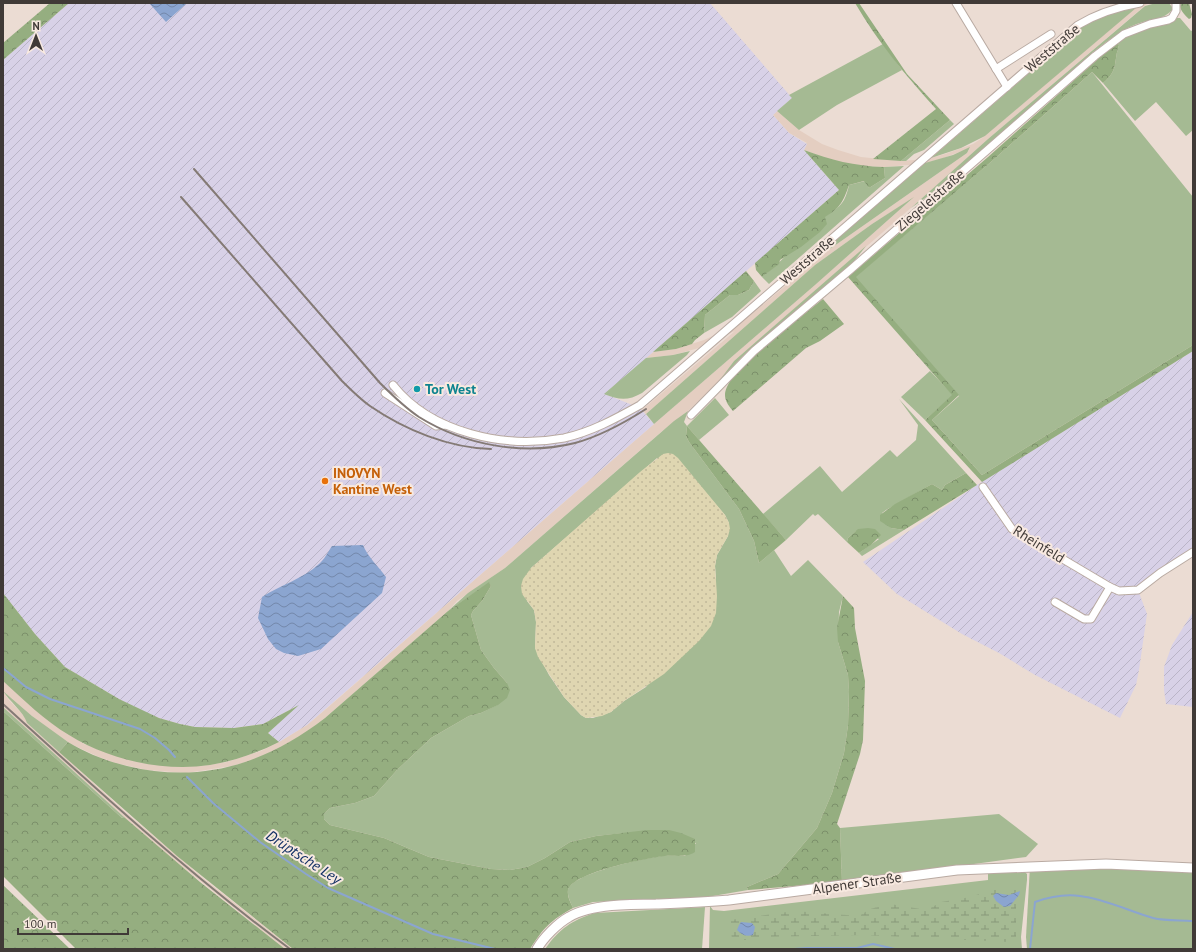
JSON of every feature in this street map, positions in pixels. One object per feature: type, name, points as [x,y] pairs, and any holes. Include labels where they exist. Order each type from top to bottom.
[{"type":"street","points":[[956,3],[1007,87]]},
{"type":"street","name":"Weststraße","points":[[393,385],[404,398],[420,411],[446,425],[472,434],[500,440],[530,442],[564,438],[610,422],[640,405],[1078,26],[1097,14],[1121,5],[1140,3]]},
{"type":"street","name":"Ziegeleistraße","points":[[691,415],[754,351],[1095,56],[1124,34],[1150,24],[1168,20],[1174,15],[1176,3]]},
{"type":"street","points":[[996,69],[1051,34]]},
{"type":"street","name":"Weststraße","points":[[385,392],[436,426],[446,425]]},
{"type":"street","name":"Rheinfeld","points":[[983,487],[1012,529],[1119,591],[1138,590],[1160,573],[1193,552]]},
{"type":"street","points":[[1055,602],[1084,619],[1091,618],[1110,587]]},
{"type":"street","name":"Alpener Straße","points":[[537,949],[550,934],[569,917],[591,909],[622,905],[729,900],[957,870],[1106,864],[1193,868]]},
{"type":"shaded area","points":[[69,3],[710,3],[792,98],[773,115],[789,133],[807,144],[804,150],[839,190],[605,394],[640,408],[654,424],[307,725],[279,742],[268,733],[297,706],[263,724],[234,728],[195,727],[180,724],[159,718],[143,711],[119,699],[65,667],[35,634],[3,593],[3,60]]},
{"type":"shaded area","points":[[1141,3],[1148,3],[988,139],[919,201],[734,361],[719,381],[688,411],[661,432],[505,568],[457,601],[448,611],[325,718],[305,733],[278,749],[253,760],[232,766],[186,773],[147,770],[115,763],[73,745],[49,730],[3,691],[3,681],[53,724],[84,744],[126,758],[173,766],[202,766],[227,762],[261,751],[279,742],[307,725],[326,709],[912,199],[872,224],[815,265],[646,414],[642,410],[735,331],[699,348],[673,355],[646,358],[653,352],[676,349],[704,340],[730,328],[753,313],[827,251],[967,153],[970,148],[941,159],[921,164],[884,167],[853,165],[837,162],[804,150],[807,143],[789,133],[773,115],[777,111],[799,130],[822,144],[861,157],[901,161],[927,159],[945,154],[973,144],[985,136]]},
{"type":"shaded area","points":[[1193,351],[1193,552],[1138,590],[1147,614],[1136,685],[1120,718],[1035,675],[999,653],[962,634],[897,594],[863,562],[977,485]]},
{"type":"shaded area","points":[[1193,612],[1193,707],[1166,704],[1164,690],[1164,667],[1172,645]]},
{"type":"shaded area","points":[[3,691],[8,699],[26,718],[27,723],[129,815],[203,878],[293,949],[285,949],[174,860],[124,817],[3,707]]},
{"type":"green space","points":[[50,3],[69,3],[3,60],[3,43]]},
{"type":"green space","points":[[855,3],[859,3],[907,74],[950,120],[901,161],[873,159],[936,109],[892,58]]},
{"type":"green space","points":[[1156,3],[1169,3],[1172,10],[1162,17],[1129,27],[1092,53],[961,171],[911,208],[988,139],[1145,6]]},
{"type":"green space","points":[[1181,3],[1189,3],[1192,14],[1191,18],[1189,19],[1182,12],[1180,7]]},
{"type":"green space","points":[[1136,8],[985,136],[961,148],[931,158],[1082,27],[1102,17]]},
{"type":"green space","points":[[1177,18],[1180,18],[1191,31],[1193,30],[1193,130],[1186,136],[1156,102],[1135,121],[1103,83],[1114,70],[1119,45],[1117,42],[1147,28],[1170,23]]},
{"type":"green space","points":[[1117,42],[1119,45],[1114,70],[1103,83],[1092,72],[992,161],[856,277],[959,395],[932,420],[982,475],[1193,345],[1193,351],[982,482],[925,420],[952,395],[848,277],[988,157]]},
{"type":"green space","points":[[883,44],[902,70],[837,105],[799,130],[777,111],[792,98],[789,95]]},
{"type":"green space","points":[[1092,72],[1193,197],[1193,345],[982,475],[932,420],[959,396],[855,277],[992,161]]},
{"type":"green space","points":[[950,120],[954,124],[924,150],[914,154],[906,161],[901,161]]},
{"type":"green space","points":[[970,147],[967,153],[827,251],[803,271],[801,269],[925,163],[953,155]]},
{"type":"green space","points":[[804,150],[843,162],[884,167],[885,178],[869,188],[864,181],[849,185],[840,204],[834,211],[825,217],[827,224],[820,232],[801,247],[780,260],[779,264],[762,277],[756,270],[755,263],[839,190]]},
{"type":"green space","points":[[904,166],[769,284],[762,277],[786,256],[823,218],[840,206],[848,191],[849,185],[865,181],[869,188],[885,178],[884,167]]},
{"type":"green space","points":[[914,197],[654,424],[646,414],[815,265],[872,224]]},
{"type":"green space","points":[[866,246],[851,265],[743,356],[719,381],[734,361]]},
{"type":"green space","points":[[746,271],[754,281],[749,290],[738,295],[730,295],[705,315],[704,333],[692,344],[676,349],[653,352]]},
{"type":"green space","points":[[754,281],[761,291],[732,317],[704,333],[705,315],[730,295],[738,295],[749,290]]},
{"type":"green space","points":[[823,299],[844,324],[820,341],[806,348],[733,411],[725,399],[725,391],[732,378],[769,342]]},
{"type":"green space","points":[[690,351],[637,396],[623,399],[614,398],[604,394],[646,358],[673,355]]},
{"type":"green space","points":[[930,371],[953,395],[925,420],[901,397]]},
{"type":"green space","points":[[715,398],[729,415],[699,440],[687,426]]},
{"type":"green space","points":[[899,399],[966,473],[945,485],[942,490],[932,484],[882,513],[891,528],[904,530],[862,556],[859,553],[879,539],[856,531],[848,538],[847,542],[818,514],[815,516],[813,514],[786,540],[763,514],[820,466],[842,492],[890,450],[897,457],[916,440],[918,425]]},
{"type":"green space","points":[[688,411],[684,422],[687,426],[686,436],[689,442],[739,509],[754,541],[759,563],[774,550],[791,576],[808,560],[843,596],[839,612],[838,642],[848,675],[849,692],[848,725],[844,753],[832,793],[817,828],[778,874],[747,887],[748,890],[707,897],[593,902],[573,908],[568,890],[572,884],[580,879],[605,869],[654,857],[672,855],[685,856],[696,843],[624,833],[596,836],[570,842],[545,858],[527,867],[510,870],[491,869],[429,857],[384,838],[330,825],[324,819],[324,814],[330,808],[355,803],[374,796],[397,770],[431,738],[469,716],[481,713],[497,705],[507,683],[481,650],[471,615],[491,586],[489,583],[448,611],[468,593],[505,568],[674,421]],"holes":[[[657,458],[707,494],[725,515],[729,523],[728,536],[717,555],[715,566],[716,578],[646,687],[624,701],[611,712],[593,718],[586,718],[581,715],[564,697],[549,675],[535,648],[536,622],[534,610],[527,601],[531,568]]]},
{"type":"green space","points":[[687,426],[786,540],[759,563],[754,541],[739,509],[689,442],[686,436]]},
{"type":"green space","points":[[966,473],[977,485],[904,530],[891,528],[880,521],[880,515],[895,504],[932,484],[942,490],[945,485]]},
{"type":"green space","points":[[858,529],[875,529],[881,535],[871,545],[859,553],[847,542],[848,538]]},
{"type":"green space","points":[[489,582],[491,586],[471,615],[481,650],[507,683],[510,690],[507,698],[498,705],[481,713],[469,716],[431,738],[397,770],[374,796],[355,803],[330,808],[324,814],[324,819],[330,825],[384,838],[429,857],[491,869],[510,870],[527,867],[545,858],[570,842],[596,836],[647,830],[669,830],[695,839],[695,852],[692,854],[684,856],[665,856],[628,863],[596,872],[573,883],[568,890],[568,893],[569,900],[573,908],[548,925],[530,949],[293,949],[177,856],[59,752],[68,742],[89,753],[119,764],[155,771],[181,773],[207,771],[232,766],[256,758],[302,734],[325,718],[448,611]]},
{"type":"green space","points":[[3,593],[35,634],[65,667],[119,699],[159,718],[195,727],[234,728],[263,724],[299,705],[268,733],[279,742],[237,759],[210,765],[174,767],[137,762],[101,751],[69,735],[52,723],[3,681]]},
{"type":"green space","points":[[843,596],[854,608],[855,628],[865,681],[863,740],[860,754],[837,824],[840,828],[842,882],[748,890],[747,887],[778,874],[817,828],[832,793],[844,753],[848,725],[848,675],[838,642],[837,628]]},
{"type":"green space","points":[[3,691],[32,716],[68,742],[59,752],[27,723],[23,715]]},
{"type":"green space","points":[[3,707],[124,817],[122,818],[3,711]]},
{"type":"green space","points":[[3,711],[122,818],[124,817],[200,882],[285,949],[76,949],[3,876]]},
{"type":"green space","points":[[999,814],[1038,844],[1026,857],[842,882],[840,828]]},
{"type":"green space","points":[[1030,866],[1193,868],[1193,949],[1027,949],[1026,937]]},
{"type":"green space","points":[[1024,871],[1027,874],[1027,880],[1021,937],[1022,949],[709,949],[710,906],[713,910],[724,911],[988,880],[988,873]]},
{"type":"green space","points":[[3,885],[70,949],[3,949]]},
{"type":"green space","points":[[1021,888],[1022,896],[1016,905],[1016,937],[1009,942],[863,935],[762,937],[759,940],[732,940],[730,920],[794,911],[859,916],[870,909],[890,904],[927,910],[941,902],[965,898],[998,889]]},
{"type":"green space","points":[[705,907],[702,949],[545,949],[555,936],[567,926],[579,919],[595,913]]},
{"type":"sand","points":[[663,454],[673,454],[678,458],[725,515],[729,523],[730,529],[728,536],[717,555],[715,566],[717,596],[716,613],[711,626],[699,641],[664,674],[624,701],[611,712],[602,716],[586,718],[581,715],[564,697],[538,657],[535,648],[536,622],[534,610],[522,594],[521,586],[523,579],[531,568],[640,472]]},
{"type":"water","points":[[149,3],[187,3],[166,22]]},
{"type":"water","points":[[363,545],[370,557],[386,577],[382,593],[321,649],[298,656],[284,653],[276,649],[268,639],[258,618],[262,597],[313,569],[323,560],[332,546]]},
{"type":"water","points":[[1020,891],[1019,895],[1010,906],[1004,907],[996,901],[993,896],[996,893],[1009,895]]},
{"type":"water","points":[[741,922],[752,923],[755,927],[753,935],[744,935],[737,930]]},
{"type":"waterway","name":"Drüptsche Ley","points":[[3,668],[26,687],[50,699],[140,729],[155,738],[175,757]]},
{"type":"waterway","name":"Drüptsche Ley","points":[[187,777],[213,803],[260,842],[328,888],[433,934],[495,949]]},
{"type":"waterway","name":"Drüptsche Ley","points":[[1030,949],[1035,902],[1057,896],[1074,895],[1108,902],[1158,919],[1193,921]]},
{"type":"waterway","name":"Drüptsche Ley","points":[[794,949],[857,948],[873,944],[895,949]]},
{"type":"railway","points":[[194,169],[380,383],[408,409],[436,427],[474,441],[494,445],[515,448],[555,447],[594,437],[621,424],[646,409]]},
{"type":"railway","points":[[181,197],[342,381],[370,406],[398,423],[428,436],[459,445],[491,449]]},
{"type":"railway","points":[[3,704],[179,861],[290,949]]},
{"type":"place","name":"Tor West","points":[[417,389]]},
{"type":"place","name":"INOVYN Kantine West","points":[[325,481]]}]
